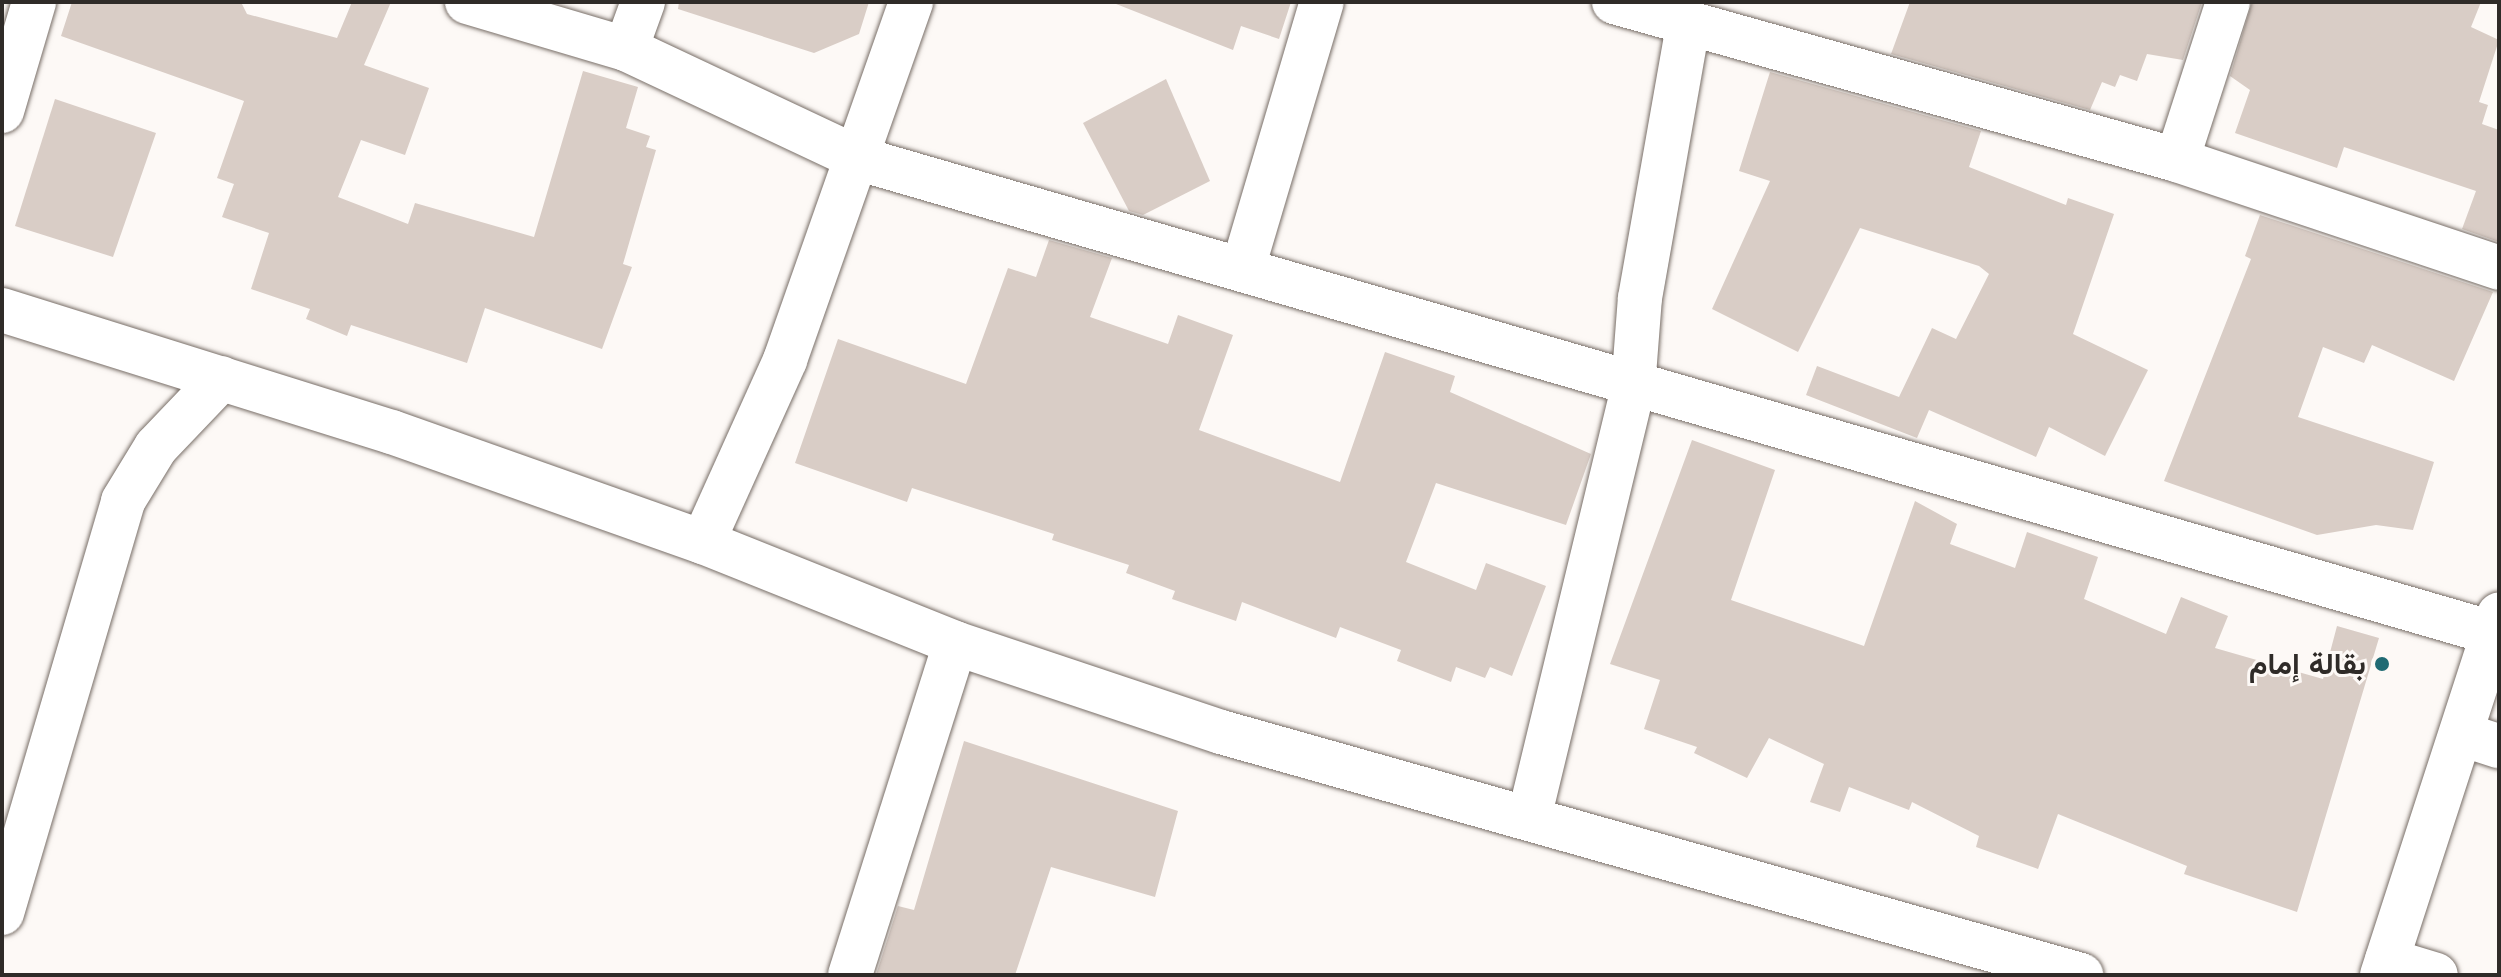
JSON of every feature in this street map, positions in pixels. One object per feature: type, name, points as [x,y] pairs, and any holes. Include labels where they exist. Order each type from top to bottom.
[{"type":"street","points":[[2,111],[34,2]]},
{"type":"street","points":[[467,2],[626,49],[860,159],[1243,268],[1633,388],[2496,624],[2480,740],[2385,967],[2436,975]]},
{"type":"street","points":[[626,49],[643,2]]},
{"type":"street","points":[[703,542],[785,360],[860,159],[911,2]]},
{"type":"street","points":[[1243,268],[1322,2]]},
{"type":"street","points":[[1614,2],[1688,26],[2177,160],[2499,268]]},
{"type":"street","points":[[2177,160],[2228,2]]},
{"type":"street","points":[[1530,814],[1633,388],[1640,298],[1688,26]]},
{"type":"street","points":[[2,310],[222,378],[703,542],[955,643],[1221,732],[1530,814],[2081,975]]},
{"type":"street","points":[[2,913],[13,826],[123,501],[156,447],[222,378]]},
{"type":"street","points":[[850,975],[955,643]]},
{"type":"building","points":[[72,2],[241,2],[247,14],[337,38],[352,2],[391,2],[364,65],[429,88],[405,155],[361,140],[338,197],[408,224],[415,203],[534,237],[583,71],[638,87],[626,128],[650,136],[646,147],[656,150],[623,264],[632,267],[602,349],[485,308],[467,363],[351,325],[347,336],[306,319],[310,309],[251,289],[269,233],[222,217],[234,184],[217,178],[244,101],[61,36]]},
{"type":"building","points":[[679,2],[869,2],[859,34],[814,53],[678,9]]},
{"type":"building","points":[[1111,2],[1291,2],[1279,39],[1241,26],[1233,50]]},
{"type":"building","points":[[1910,2],[2202,2],[2183,60],[2147,54],[2137,81],[2120,75],[2115,87],[2102,82],[2090,110],[1891,54]]},
{"type":"building","points":[[2252,2],[2481,2],[2471,27],[2499,40],[2479,102],[2488,105],[2482,124],[2499,130],[2499,242],[2462,229],[2476,191],[2344,147],[2337,168],[2235,133],[2250,90],[2230,76]]},
{"type":"building","points":[[1770,72],[1981,131],[1969,167],[2066,205],[2068,198],[2114,214],[2073,334],[2148,370],[2105,456],[2049,427],[2036,457],[1929,410],[1917,438],[1806,395],[1817,366],[1899,397],[1932,328],[1956,339],[1989,274],[1979,266],[1860,228],[1798,352],[1712,309],[1770,181],[1739,171]]},
{"type":"building","points":[[1166,79],[1210,181],[1143,215],[1129,211],[1083,123]]},
{"type":"building","points":[[55,99],[156,133],[113,257],[15,226]]},
{"type":"building","points":[[2260,215],[2493,292],[2454,381],[2372,345],[2364,363],[2323,347],[2298,417],[2434,462],[2413,530],[2376,525],[2317,535],[2164,481],[2251,259],[2245,256]]},
{"type":"building","points":[[1049,240],[1112,258],[1090,317],[1168,344],[1178,315],[1233,335],[1199,430],[1340,482],[1385,352],[1455,376],[1450,392],[1591,454],[1566,525],[1436,483],[1406,562],[1476,590],[1486,563],[1546,586],[1512,676],[1490,667],[1485,678],[1456,667],[1451,682],[1397,661],[1401,650],[1340,627],[1336,638],[1242,602],[1236,621],[1172,599],[1175,591],[1126,573],[1129,565],[1052,540],[1054,534],[912,488],[907,502],[795,463],[838,339],[966,384],[1008,268],[1036,277]]},
{"type":"building","points":[[1692,440],[1775,470],[1731,600],[1864,646],[1915,501],[1957,524],[1950,544],[2015,568],[2027,532],[2098,557],[2084,599],[2166,634],[2181,597],[2228,616],[2215,648],[2323,679],[2337,626],[2379,638],[2297,912],[2184,874],[2187,866],[2058,814],[2038,869],[1976,847],[1979,836],[1912,802],[1909,810],[1849,787],[1840,812],[1810,802],[1824,764],[1769,738],[1747,778],[1694,753],[1697,747],[1644,729],[1660,680],[1610,664]]},
{"type":"building","points":[[964,741],[1178,811],[1155,897],[1051,867],[1015,975],[876,975],[898,906],[914,910]]},
{"type":"place","name":"بقالة إمام","points":[[2382,664]]}]
